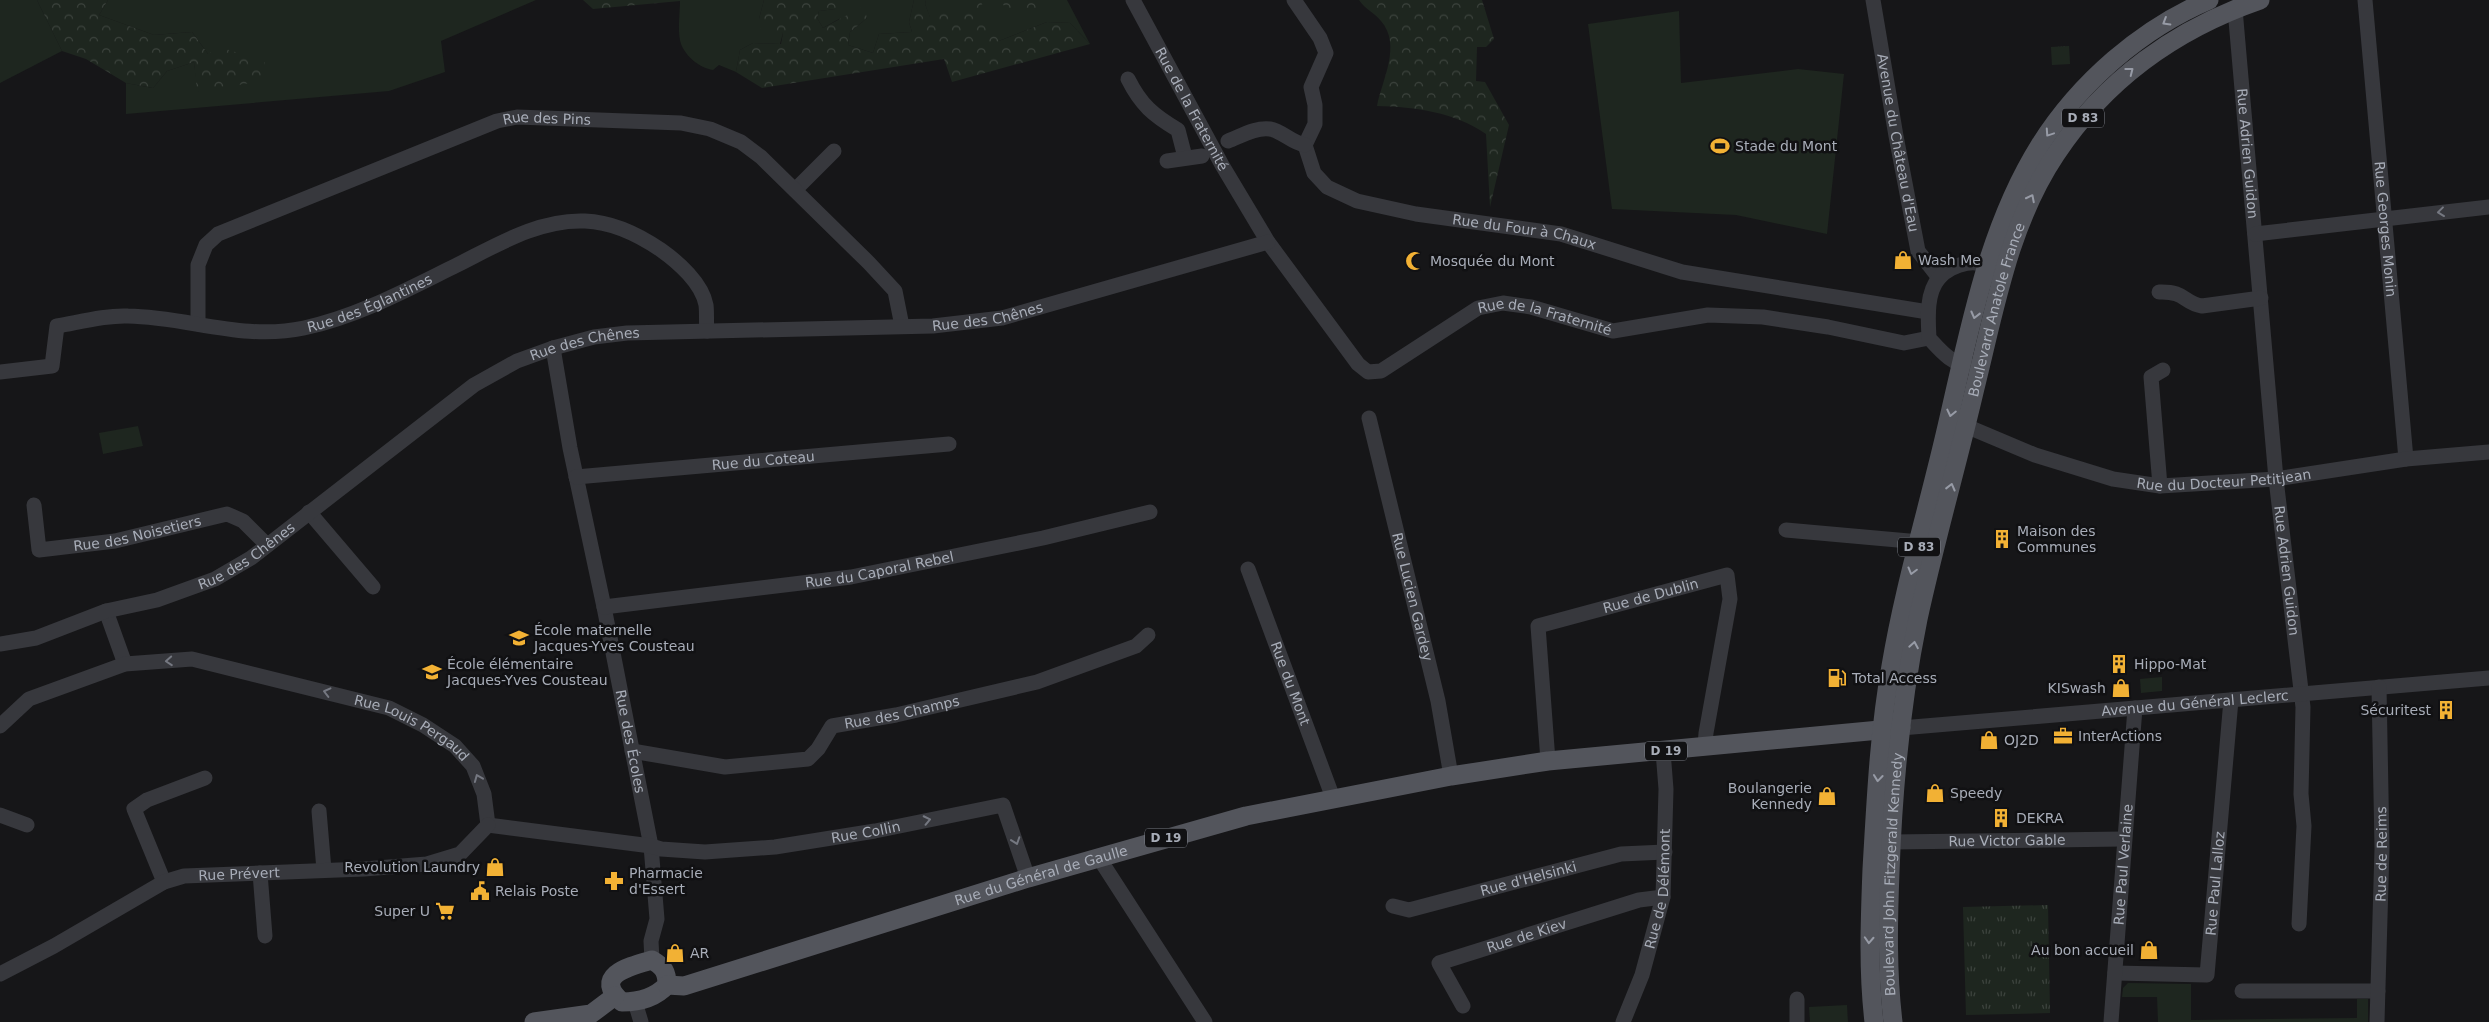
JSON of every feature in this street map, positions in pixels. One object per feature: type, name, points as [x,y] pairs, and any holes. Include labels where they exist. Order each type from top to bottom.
[{"type":"main road","name":"Boulevard Anatole France","points":[[1892,729],[1966,426],[1971,366],[1988,268],[2012,198],[2039,147],[2057,120],[2080,93],[2114,60],[2139,40],[2166,22],[2209,0]]},
{"type":"main road","name":"Boulevard Anatole France","points":[[1892,729],[1900,619],[1920,542],[1971,366],[1994,311],[2014,237],[2027,205],[2045,172],[2074,129],[2125,75],[2150,56],[2205,22],[2260,0]]},
{"type":"main road","name":"Avenue du Général Leclerc","points":[[1451,776],[1548,761],[1892,729]]},
{"type":"main road","name":"Boulevard John Fitzgerald Kennedy","points":[[1892,729],[1894,781],[1888,948],[1893,1022]]},
{"type":"main road","name":"Boulevard John Fitzgerald Kennedy","points":[[1874,1022],[1868,949],[1876,796],[1892,729]]},
{"type":"main road","name":"Rue du Général de Gaulle","points":[[667,985],[684,986],[1028,878],[1246,816],[1451,776]]},
{"type":"main road","points":[[652,960],[661,965],[667,974],[667,985],[658,994],[635,1002],[622,1002],[615,996],[611,986],[615,975],[623,968],[652,960]]},
{"type":"main road","points":[[534,1022],[591,1014],[615,996]]},
{"type":"street","name":"Rue de la Fraternité","points":[[1133,0],[1222,165],[1268,242],[1358,364],[1368,372],[1381,371],[1478,308],[1503,303],[1531,307],[1612,330],[1708,315],[1763,317],[1828,327],[1904,343],[1929,338]]},
{"type":"street","points":[[1228,141],[1257,130],[1271,129],[1297,144],[1305,145],[1315,124],[1315,105],[1311,87],[1326,53],[1320,38],[1294,0]]},
{"type":"street","name":"Avenue du Château d'Eau","points":[[1873,0],[1918,251],[1939,278]]},
{"type":"street","name":"Rue Georges Monin","points":[[2365,0],[2386,218],[2406,459]]},
{"type":"street","name":"Rue Adrien Guidon","points":[[2235,9],[2276,479],[2303,707],[2301,794],[2304,826],[2299,924]]},
{"type":"street","points":[[1128,79],[1137,97],[1153,115],[1178,130],[1185,157]]},
{"type":"street","name":"Rue des Pins","points":[[198,324],[198,265],[206,245],[218,234],[497,121],[517,117],[682,122],[710,128],[741,142],[761,157],[895,291],[902,326]]},
{"type":"street","name":"Rue du Four à Chaux","points":[[1305,145],[1314,173],[1327,187],[1358,201],[1416,214],[1561,234],[1682,272],[1928,312]]},
{"type":"street","points":[[795,190],[834,151]]},
{"type":"street","points":[[1167,160],[1202,156]]},
{"type":"street","points":[[2255,234],[2489,206]]},
{"type":"street","name":"Rue des Églantines","points":[[0,372],[52,366],[57,326],[126,316],[198,324],[233,332],[267,333],[312,326],[366,309],[519,234],[562,222],[585,221],[617,227],[643,237],[676,260],[701,292],[706,304],[707,331]]},
{"type":"street","name":"Rue des Chênes","points":[[0,644],[36,638],[106,611],[157,600],[215,579],[251,558],[474,385],[517,361],[553,348],[594,337],[626,333],[933,326],[1002,318],[1268,242]]},
{"type":"street","points":[[1971,366],[1946,355],[1929,338],[1928,312],[1932,293],[1939,278],[1956,266],[1975,262],[1992,272],[1994,311]]},
{"type":"street","points":[[2159,292],[2173,291],[2181,294],[2195,305],[2202,306],[2261,298]]},
{"type":"street","name":"Rue des Écoles","points":[[553,348],[576,477],[604,607],[651,846],[658,919],[651,941],[652,960]]},
{"type":"street","points":[[2160,486],[2151,377],[2162,370]]},
{"type":"street","name":"Rue Lucien Gardey","points":[[1369,418],[1438,701],[1451,776]]},
{"type":"street","name":"Rue du Docteur Petitjean","points":[[1966,426],[2035,455],[2113,479],[2160,486],[2276,479],[2406,459],[2489,452]]},
{"type":"street","name":"Rue du Coteau","points":[[576,477],[949,444]]},
{"type":"street","name":"Rue des Noisetiers","points":[[34,505],[39,550],[115,541],[227,514],[243,521],[267,544]]},
{"type":"street","points":[[308,512],[373,587]]},
{"type":"street","name":"Rue du Caporal Rebel","points":[[604,607],[851,577],[1042,538],[1150,512]]},
{"type":"street","points":[[1786,530],[1920,542]]},
{"type":"street","name":"Rue du Mont","points":[[1248,569],[1333,798]]},
{"type":"street","name":"Rue de Dublin","points":[[1548,761],[1538,626],[1727,575],[1730,599],[1705,746]]},
{"type":"street","points":[[0,726],[29,700],[125,664],[106,611]]},
{"type":"street","name":"Rue des Champs","points":[[632,750],[725,767],[808,759],[818,749],[832,726],[896,715],[1037,682],[1136,646],[1148,635]]},
{"type":"street","name":"Rue Louis Pergaud","points":[[125,664],[192,659],[389,708],[423,725],[455,746],[473,766],[484,794],[488,825]]},
{"type":"street","name":"Avenue du Général Leclerc","points":[[1892,729],[2489,678]]},
{"type":"street","name":"Rue de Reims","points":[[2377,1022],[2382,848],[2379,687]]},
{"type":"street","name":"Rue Paul Lalloz","points":[[2115,973],[2207,975],[2231,700]]},
{"type":"street","name":"Rue Paul Verlaine","points":[[2111,1022],[2123,839],[2135,708]]},
{"type":"street","name":"Rue de Délémont","points":[[1623,1022],[1642,975],[1663,897],[1665,852],[1663,751]]},
{"type":"street","points":[[164,882],[134,809],[147,800],[205,778]]},
{"type":"street","name":"Rue Collin","points":[[651,846],[661,849],[705,852],[775,847],[875,831],[1003,805],[1028,878]]},
{"type":"street","points":[[319,811],[324,870]]},
{"type":"street","points":[[0,815],[27,825]]},
{"type":"street","points":[[488,825],[651,846]]},
{"type":"street","name":"Rue Prévert","points":[[0,974],[54,946],[164,882],[184,876],[364,869],[428,864],[460,854],[488,825]]},
{"type":"street","name":"Rue Victor Gable","points":[[1891,842],[2123,839]]},
{"type":"street","name":"Rue d'Helsinki","points":[[1393,906],[1409,910],[1621,854],[1665,852]]},
{"type":"street","points":[[1099,858],[1205,1022]]},
{"type":"street","points":[[260,872],[265,936]]},
{"type":"street","name":"Rue de Kiev","points":[[1463,1006],[1438,963],[1638,900],[1663,897]]},
{"type":"street","points":[[2242,992],[2378,991]]},
{"type":"street","points":[[1797,999],[1797,1022]]},
{"type":"street","points":[[635,1002],[641,1022]]},
{"type":"green space","points":[[0,0],[37,0],[62,51],[0,83]]},
{"type":"green space","points":[[37,0],[108,0],[99,15],[154,35],[192,32],[208,54],[220,47],[265,62],[262,81],[197,92],[194,62],[167,71],[153,88],[126,83],[86,59],[62,51]]},
{"type":"green space","points":[[108,0],[536,0],[441,41],[445,72],[389,91],[126,114],[126,83],[153,88],[167,71],[194,62],[198,92],[208,54],[192,32],[154,35],[99,15]]},
{"type":"green space","points":[[583,0],[680,0],[680,1],[593,9]]},
{"type":"green space","points":[[680,0],[764,0],[759,19],[783,33],[780,44],[753,43],[740,50],[736,72],[719,65],[713,70],[703,67],[690,57],[681,44],[679,28]]},
{"type":"green space","points":[[764,0],[836,0],[836,9],[819,11],[817,18],[823,28],[864,6],[867,18],[850,32],[848,45],[873,53],[879,34],[912,32],[909,22],[914,0],[926,0],[925,4],[930,17],[981,2],[999,41],[1047,22],[1070,23],[1090,44],[952,82],[944,59],[762,88],[736,72],[740,50],[753,43],[781,44],[783,33],[761,29],[759,19]]},
{"type":"green space","points":[[836,0],[914,0],[909,22],[912,32],[879,34],[873,53],[848,45],[850,32],[867,18],[839,19],[823,28],[817,18],[819,11],[835,9]]},
{"type":"green space","points":[[926,0],[1067,0],[1090,44],[1070,23],[1047,22],[999,41],[930,18],[925,4]]},
{"type":"green space","points":[[1001,0],[1050,0],[1041,13],[1023,7],[1008,14]]},
{"type":"green space","points":[[1359,0],[1482,0],[1494,39],[1486,47],[1477,47],[1476,81],[1485,82],[1509,125],[1490,207],[1486,134],[1461,120],[1434,112],[1420,109],[1377,106],[1389,63],[1390,41],[1387,30],[1381,21]]},
{"type":"green space","name":"Stade du Mont","points":[[1679,11],[1681,83],[1798,69],[1844,74],[1827,234],[1736,215],[1612,209],[1588,24]]},
{"type":"green space","points":[[2069,46],[2070,64],[2052,65],[2051,47]]},
{"type":"green space","points":[[138,426],[143,446],[103,454],[99,433]]},
{"type":"green space","points":[[2162,677],[2162,691],[2141,693],[2140,679]]},
{"type":"green space","points":[[2048,905],[2050,1013],[1966,1015],[1963,907]]},
{"type":"green space","points":[[2128,983],[2191,984],[2191,1020],[2357,1018],[2357,999],[2368,999],[2368,1022],[2158,1022],[2157,997],[2122,997],[2123,988]]},
{"type":"green space","points":[[1847,1005],[1848,1022],[1810,1022],[1809,1007]]},
{"type":"place","name":"Stade du Mont","points":[[1720,146]]},
{"type":"place","name":"Wash Me","points":[[1903,260]]},
{"type":"place","name":"Mosquée du Mont","points":[[1415,261]]},
{"type":"place","name":"Maison des Communes","points":[[2002,539]]},
{"type":"place","name":"École maternelle Jacques-Yves Cousteau","points":[[519,638]]},
{"type":"place","name":"Hippo-Mat","points":[[2119,664]]},
{"type":"place","name":"École élémentaire Jacques-Yves Cousteau","points":[[432,672]]},
{"type":"place","name":"Total Access","points":[[1837,678]]},
{"type":"place","name":"KISwash","points":[[2121,688]]},
{"type":"place","name":"Sécuritest","points":[[2446,710]]},
{"type":"place","name":"InterActions","points":[[2063,736]]},
{"type":"place","name":"OJ2D","points":[[1989,740]]},
{"type":"place","name":"Speedy","points":[[1935,793]]},
{"type":"place","name":"Boulangerie Kennedy","points":[[1827,796]]},
{"type":"place","name":"DEKRA","points":[[2001,818]]},
{"type":"place","name":"Revolution Laundry","points":[[495,867]]},
{"type":"place","name":"Pharmacie d'Essert","points":[[614,881]]},
{"type":"place","name":"Relais Poste","points":[[480,891]]},
{"type":"place","name":"Super U","points":[[445,911]]},
{"type":"place","name":"Au bon accueil","points":[[2149,950]]},
{"type":"place","name":"AR","points":[[675,953]]}]
